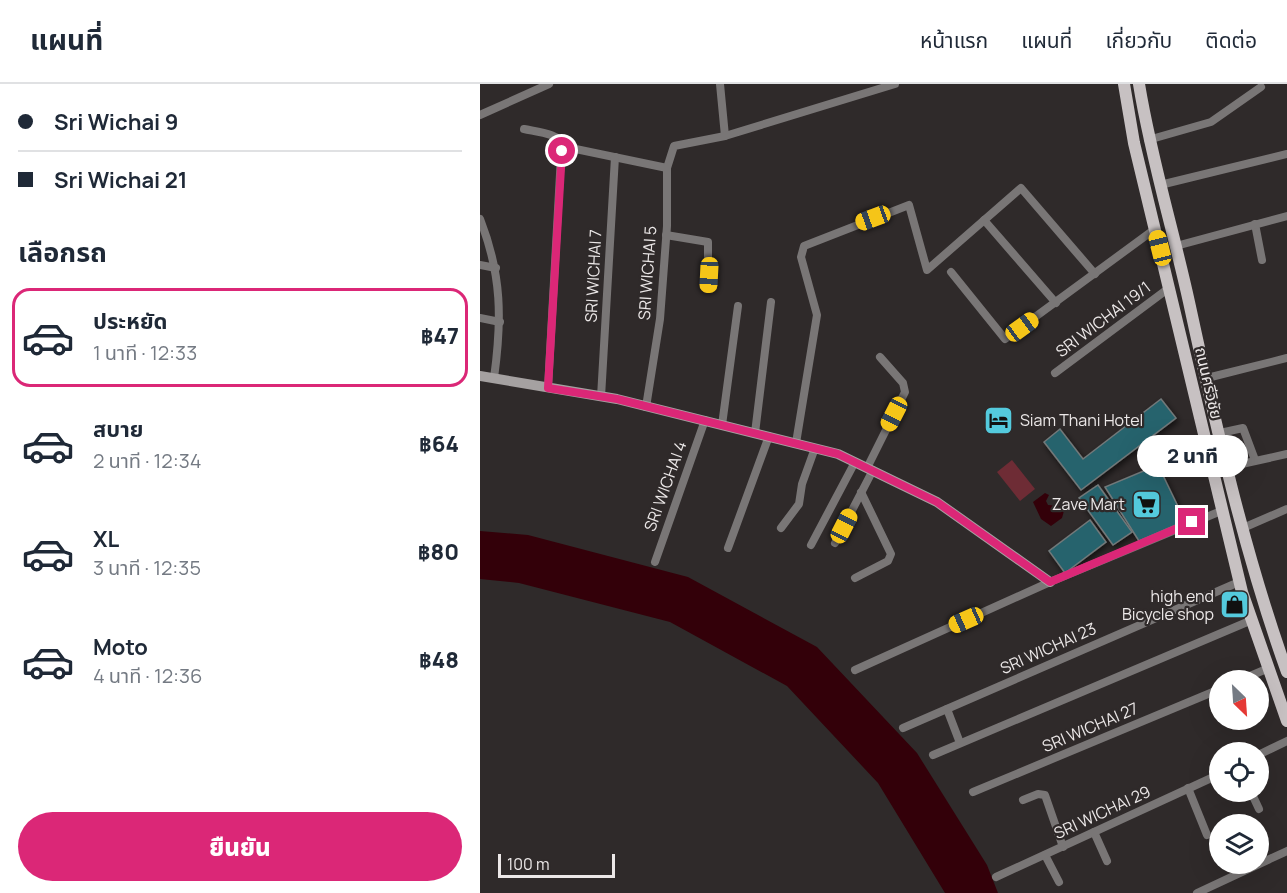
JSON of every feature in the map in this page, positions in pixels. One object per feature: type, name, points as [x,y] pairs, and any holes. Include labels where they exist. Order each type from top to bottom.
[{"type":"main road","name":"ถนนศรีวิชัย","points":[[1124,84],[1134,143],[1239,582],[1287,721]]},
{"type":"main road","name":"ถนนศรีวิชัย","points":[[1139,84],[1148,140],[1176,246],[1260,596],[1287,672]]},
{"type":"main road","points":[[1179,328],[1182,332],[1190,332],[1194,324]]},
{"type":"main road","points":[[1196,396],[1198,388],[1202,387],[1210,393]]},
{"type":"street","points":[[480,115],[549,84]]},
{"type":"street","points":[[720,84],[725,136],[895,84]]},
{"type":"street","points":[[1148,140],[1211,122],[1261,87]]},
{"type":"street","points":[[524,129],[552,135],[561,140],[566,147],[667,168]]},
{"type":"street","name":"SRI WICHAI 5","points":[[646,407],[660,319],[666,235],[667,168],[672,149],[676,143],[725,136]]},
{"type":"street","points":[[548,388],[561,156],[566,147]]},
{"type":"street","points":[[1160,184],[1287,154]]},
{"type":"street","name":"SRI WICHAI 7","points":[[601,397],[615,157]]},
{"type":"street","points":[[796,443],[816,328],[816,309],[801,257],[804,246],[909,205],[927,270],[1021,188],[1095,274]]},
{"type":"street","points":[[1176,246],[1287,216]]},
{"type":"street","points":[[480,219],[496,268],[500,322],[494,378]]},
{"type":"street","points":[[984,220],[1056,303]]},
{"type":"street","points":[[1255,224],[1262,260]]},
{"type":"street","points":[[951,272],[1005,339],[1155,229]]},
{"type":"street","points":[[666,235],[708,242],[708,289]]},
{"type":"street","points":[[480,265],[496,268]]},
{"type":"street","name":"SRI WICHAI 19/1","points":[[1055,374],[1169,288]]},
{"type":"street","points":[[755,433],[771,302]]},
{"type":"street","points":[[722,425],[738,306]]},
{"type":"street","points":[[480,318],[500,322]]},
{"type":"street","points":[[835,543],[861,492],[905,392],[903,383],[879,357]]},
{"type":"street","points":[[1207,378],[1287,357]]},
{"type":"street","points":[[480,376],[601,397],[705,420],[815,448],[855,462],[937,502],[1050,582]]},
{"type":"street","name":"SRI WICHAI 4","points":[[655,562],[705,420]]},
{"type":"street","points":[[1220,433],[1243,428],[1255,460]]},
{"type":"street","points":[[728,548],[769,436]]},
{"type":"street","points":[[781,528],[799,504],[802,484],[815,448]]},
{"type":"street","points":[[1228,467],[1287,454]]},
{"type":"street","points":[[811,545],[855,462]]},
{"type":"street","points":[[855,578],[888,561],[891,554],[861,492]]},
{"type":"street","points":[[1243,528],[1287,509]]},
{"type":"street","points":[[855,670],[1050,582],[1221,511]]},
{"type":"street","name":"SRI WICHAI 23","points":[[903,728],[1239,582]]},
{"type":"street","points":[[933,755],[1252,620]]},
{"type":"street","points":[[1264,670],[1269,668]]},
{"type":"street","name":"SRI WICHAI 27","points":[[973,792],[1209,694]]},
{"type":"street","points":[[947,709],[960,743]]},
{"type":"street","points":[[1269,750],[1287,741]]},
{"type":"street","name":"SRI WICHAI 29","points":[[996,877],[1209,779]]},
{"type":"street","points":[[1188,789],[1207,835]]},
{"type":"street","points":[[1023,800],[1038,794],[1045,795],[1063,847]]},
{"type":"street","points":[[1255,802],[1259,810]]},
{"type":"street","points":[[1094,832],[1107,861]]},
{"type":"street","points":[[1197,893],[1287,851]]},
{"type":"street","points":[[1045,855],[1059,882]]},
{"type":"shaded area","points":[[1012,460],[1035,489],[1020,501],[997,472]]},
{"type":"shaded area","points":[[1045,493],[1049,495],[1046,501],[1048,505],[1060,506],[1064,511],[1062,518],[1051,526],[1041,519],[1033,502]]},
{"type":"shaded area","points":[[480,531],[528,535],[688,577],[817,647],[917,753],[987,865],[998,893],[945,893],[878,783],[787,686],[670,622],[519,583],[480,579]]},
{"type":"building","points":[[1161,399],[1176,418],[1081,490],[1044,442],[1060,429],[1083,459]]},
{"type":"building","name":"Zave Mart","points":[[1158,465],[1185,521],[1139,541],[1105,487]]},
{"type":"building","points":[[1098,485],[1132,532],[1113,545],[1079,498]]},
{"type":"building","points":[[1090,520],[1106,542],[1065,573],[1049,551]]},
{"type":"place","name":"Siam Thani Hotel","points":[[999,420]]},
{"type":"place","name":"Zave Mart","points":[[1146,504]]},
{"type":"place","name":"high end Bicycle shop","points":[[1235,605]]},
{"type":"route","points":[[562,151],[548,388],[617,399],[838,454],[937,502],[1050,582],[1095,565],[1192,522]]}]
